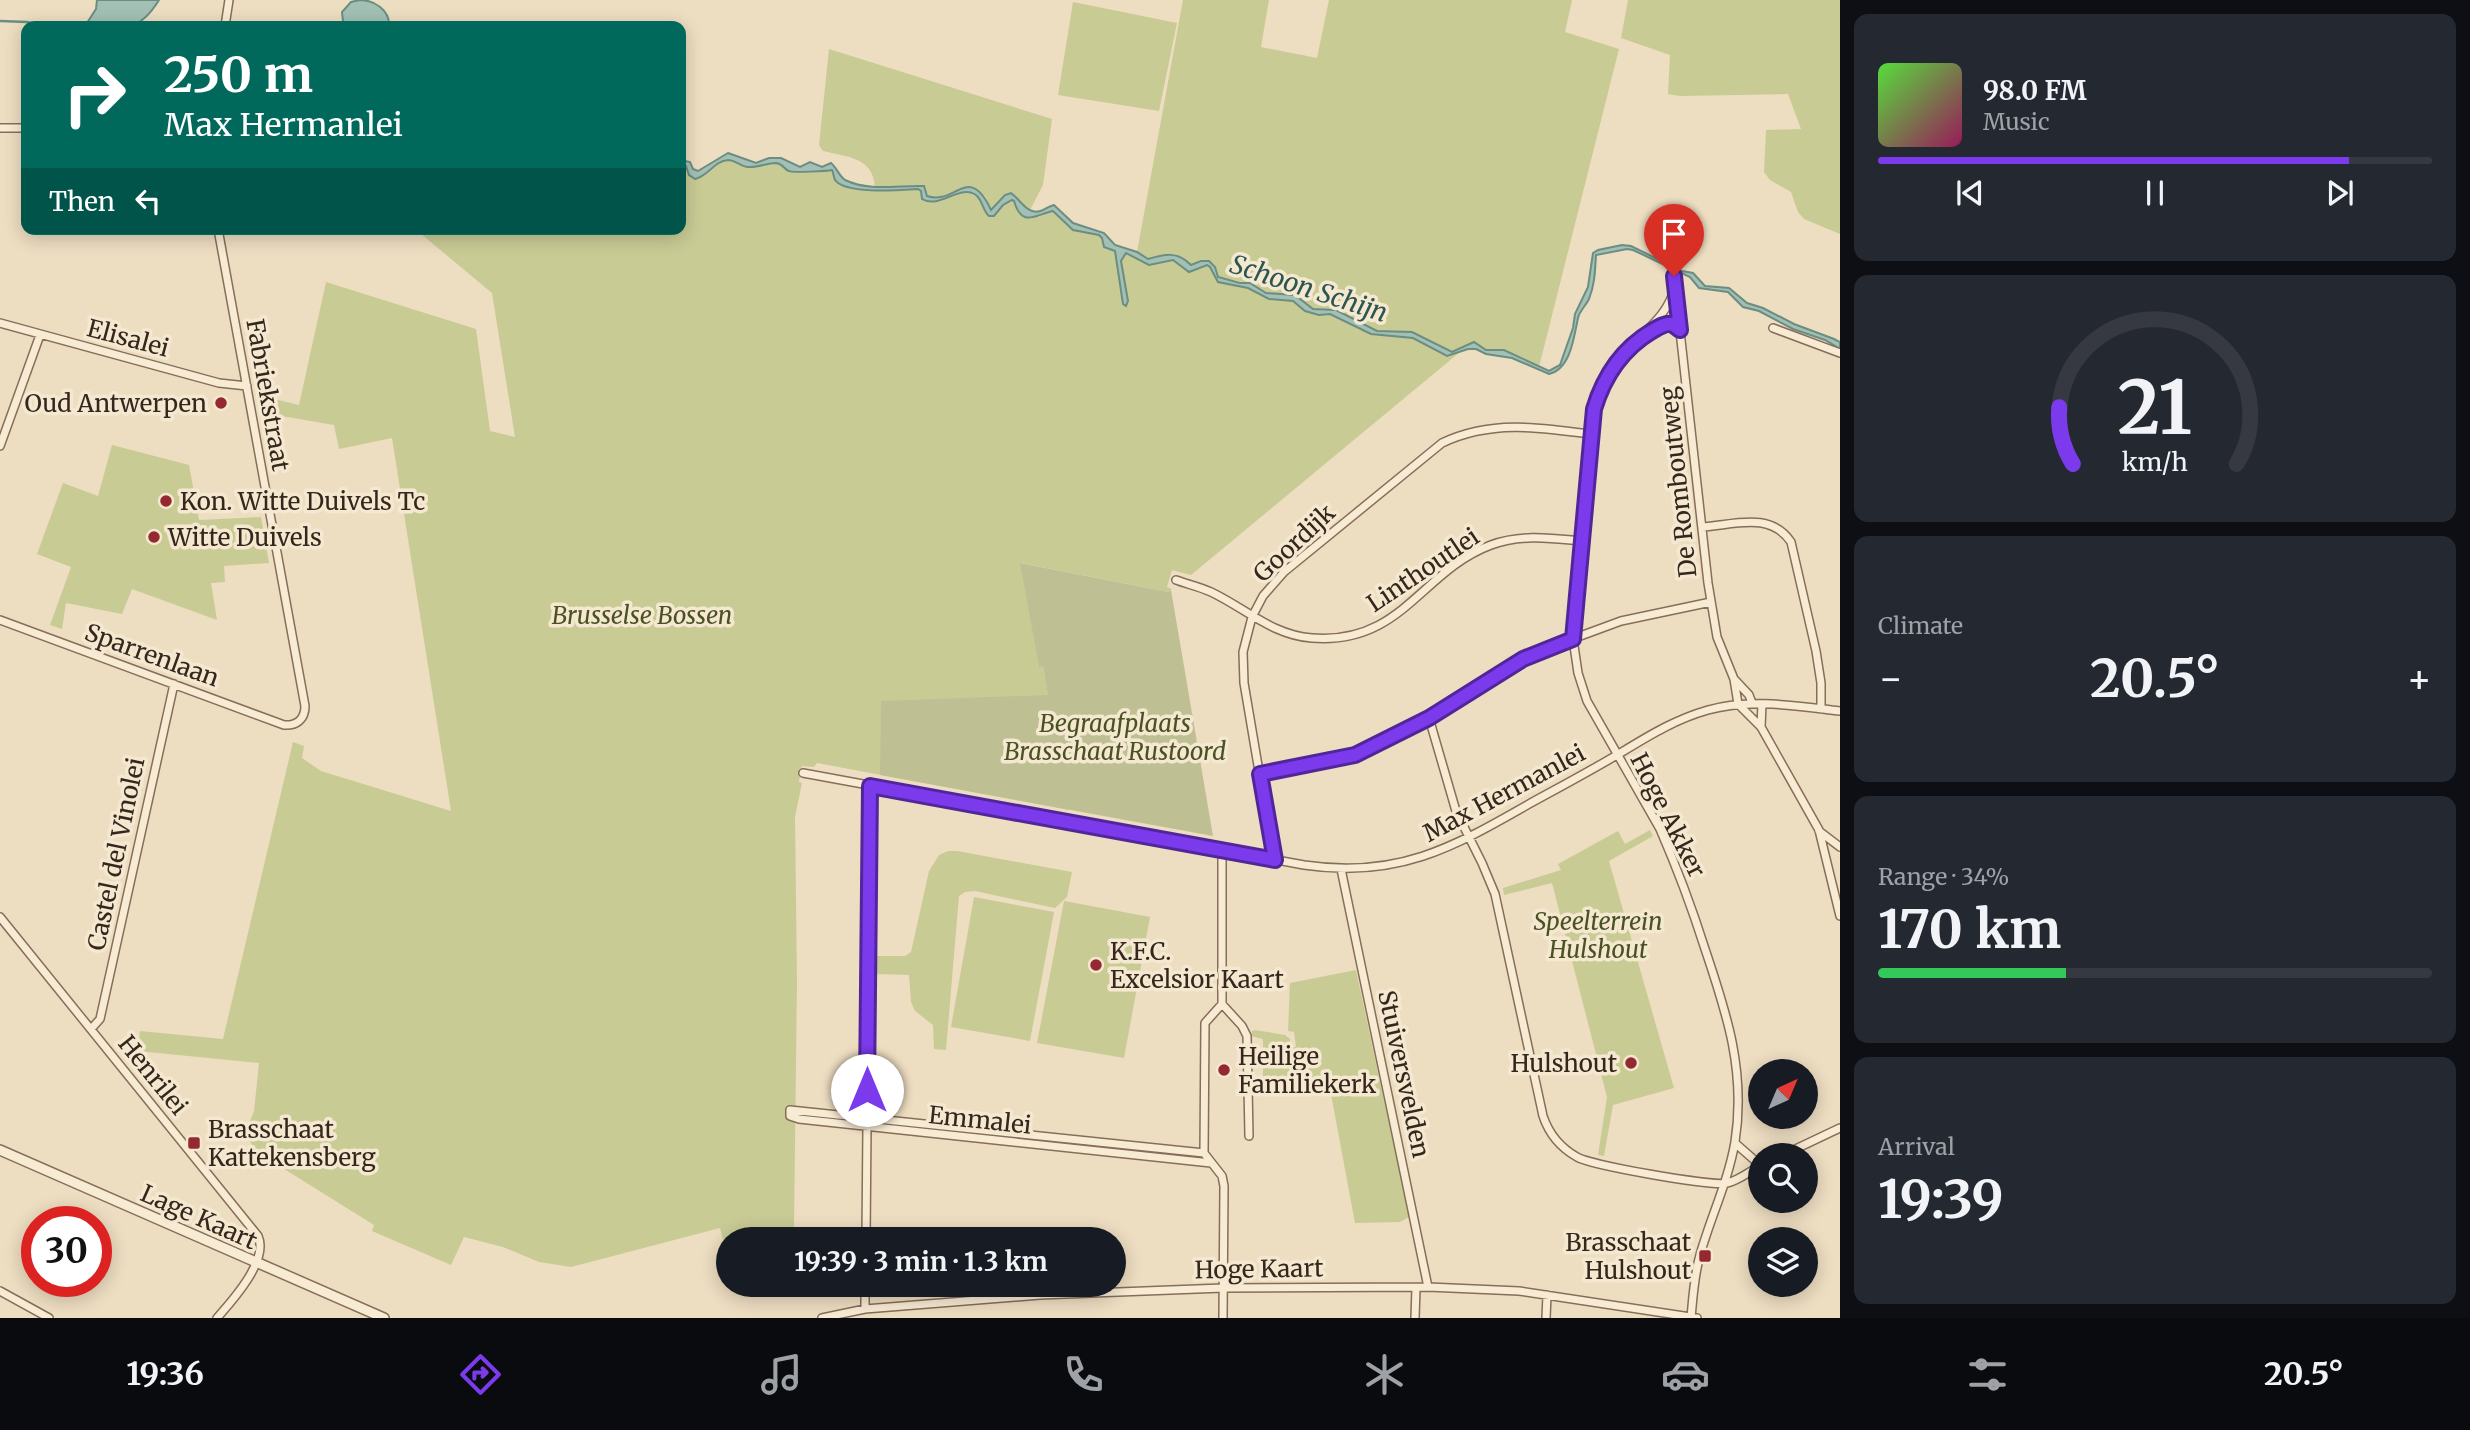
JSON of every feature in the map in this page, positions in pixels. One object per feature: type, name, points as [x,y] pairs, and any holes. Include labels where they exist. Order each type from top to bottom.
[{"type":"street","points":[[226,21],[229,0]]},
{"type":"street","points":[[0,128],[21,128]]},
{"type":"street","name":"Fabriekstraat","points":[[219,235],[305,706],[303,718],[290,725]]},
{"type":"street","name":"De Romboutweg","points":[[1674,276],[1710,601],[1717,637],[1734,679],[1738,704]]},
{"type":"street","name":"Hoge Akker","points":[[1675,286],[1672,300],[1664,313],[1623,355],[1604,380],[1594,409],[1573,639],[1578,673],[1587,701],[1670,851],[1732,1034],[1738,1082],[1735,1143],[1726,1184],[1700,1254],[1691,1318]]},
{"type":"street","name":"Elisalei","points":[[0,323],[219,383],[247,386]]},
{"type":"street","name":"Hoge Akker","points":[[1637,341],[1669,323],[1680,330]]},
{"type":"street","points":[[1773,328],[1840,353]]},
{"type":"street","points":[[0,446],[40,335]]},
{"type":"street","name":"Goordijk","points":[[1275,860],[1243,668],[1246,635],[1263,596],[1284,572],[1442,443],[1471,431],[1500,427],[1591,434]]},
{"type":"street","points":[[1702,527],[1763,522],[1779,528],[1791,542],[1816,651],[1821,683],[1821,709]]},
{"type":"street","name":"Linthoutlei","points":[[1176,580],[1211,592],[1268,626],[1296,636],[1325,639],[1355,635],[1396,615],[1465,559],[1489,546],[1533,537],[1581,541]]},
{"type":"street","points":[[1260,774],[1355,755],[1429,718],[1523,659],[1621,621],[1710,601]]},
{"type":"street","name":"Sparrenlaan","points":[[0,620],[290,725]]},
{"type":"street","name":"De Romboutweg","points":[[1734,679],[1751,697],[1752,703]]},
{"type":"street","name":"Castel del Vinolei","points":[[91,1029],[100,1019],[174,684]]},
{"type":"street","name":"Max Hermanlei","points":[[803,774],[1275,860],[1341,869],[1366,868],[1403,863],[1442,851],[1671,723],[1709,709],[1752,703],[1840,711]]},
{"type":"street","points":[[1738,704],[1761,727],[1819,831],[1840,916]]},
{"type":"street","points":[[1761,727],[1762,704]]},
{"type":"street","points":[[1429,718],[1451,797],[1495,894],[1543,1116],[1553,1136],[1569,1152],[1587,1163],[1726,1184],[1748,1172]]},
{"type":"street","points":[[866,1227],[870,786]]},
{"type":"street","points":[[1819,831],[1840,848]]},
{"type":"street","points":[[1222,851],[1222,1004],[1205,1023],[1204,1153],[1222,1176],[1224,1186],[1223,1318]]},
{"type":"street","name":"Stuiversvelden","points":[[1341,869],[1429,1287]]},
{"type":"street","name":"Henrilei","points":[[0,917],[258,1236],[261,1246],[257,1263]]},
{"type":"street","points":[[1222,1004],[1242,1026],[1247,1036],[1248,1136]]},
{"type":"street","name":"Emmalei","points":[[1204,1153],[867,1123],[799,1119],[790,1116],[790,1110],[867,1123],[1211,1163]]},
{"type":"street","points":[[1808,1143],[1840,1128]]},
{"type":"street","points":[[1735,1143],[1748,1155]]},
{"type":"street","name":"Lage Kaart","points":[[0,1150],[384,1318]]},
{"type":"street","points":[[218,1318],[257,1263]]},
{"type":"street","name":"Hoge Kaart","points":[[822,1318],[865,1309],[1040,1296],[1223,1288],[1429,1287],[1490,1289],[1546,1295],[1697,1318]]},
{"type":"street","points":[[1415,1318],[1416,1288]]},
{"type":"street","points":[[0,1292],[49,1318]]},
{"type":"street","points":[[1546,1295],[1546,1318]]},
{"type":"street","points":[[865,1297],[865,1309]]},
{"type":"green space","points":[[1183,0],[1269,0],[1261,47],[1317,58],[1329,0],[1572,0],[1565,32],[1619,49],[1539,367],[1504,350],[1486,350],[1474,342],[1452,352],[1412,332],[1377,331],[1336,310],[1313,309],[1298,297],[1266,293],[1254,284],[1218,277],[1208,262],[1190,265],[1185,259],[1148,259],[1137,252]]},
{"type":"green space","points":[[1628,0],[1840,0],[1840,234],[1804,219],[1798,212],[1791,192],[1770,180],[1764,172],[1766,130],[1801,129],[1788,94],[1668,94],[1670,55],[1621,38]]},
{"type":"green space","points":[[1073,2],[1177,23],[1159,111],[1058,95]]},
{"type":"green space","points":[[829,49],[1052,119],[1043,185],[1030,210],[1025,208],[1015,195],[991,210],[985,196],[958,190],[937,198],[927,196],[924,186],[875,187],[873,177],[864,164],[849,157],[823,151],[819,145]]},
{"type":"green space","name":"Brusselse Bossen","points":[[726,160],[747,167],[774,163],[789,171],[833,170],[835,180],[841,185],[862,190],[918,189],[921,196],[939,202],[967,192],[979,198],[989,216],[994,216],[1003,205],[1012,200],[1024,217],[1039,217],[1052,210],[1073,230],[1099,235],[1103,244],[1131,254],[1146,264],[1172,261],[1191,272],[1207,265],[1218,282],[1248,288],[1269,299],[1293,301],[1305,311],[1319,315],[1330,314],[1371,334],[1413,338],[1447,356],[1460,352],[1191,575],[1172,570],[1167,587],[1172,589],[1168,592],[1021,563],[1069,810],[817,763],[814,767],[802,766],[799,782],[802,783],[795,817],[797,982],[794,1227],[716,1227],[571,1267],[539,1262],[503,1247],[464,1237],[451,1265],[372,1231],[374,1225],[257,1152],[245,1134],[254,1111],[259,1063],[138,1051],[140,1031],[223,1039],[293,742],[304,746],[302,758],[321,771],[451,811],[392,438],[339,449],[334,425],[264,413],[266,397],[299,405],[326,282],[476,329],[490,431],[515,437],[492,293],[422,235],[686,235],[686,166],[695,179],[704,176]]},
{"type":"green space","name":"Witte Duivels","points":[[112,445],[189,465],[199,520],[261,517],[269,563],[224,566],[225,582],[211,583],[217,620],[132,589],[122,614],[66,603],[62,629],[50,625],[71,567],[37,554],[63,483],[98,496]]},
{"type":"green space","name":"Begraafplaats Brasschaat Rustoord","points":[[1020,563],[1168,592],[1171,590],[1213,836],[880,775],[881,701],[1048,695],[1043,666],[1039,667]]},
{"type":"green space","name":"Speelterrein Hulshout","points":[[1650,830],[1653,836],[1609,861],[1674,1088],[1613,1105],[1604,1156],[1598,1155],[1607,1097],[1552,883],[1504,895],[1503,888],[1561,870],[1558,864],[1618,831],[1625,844]]},
{"type":"green space","points":[[948,851],[1072,872],[1067,897],[1055,908],[975,891],[959,896],[946,1050],[934,1049],[933,1025],[915,1011],[911,1002],[909,975],[876,974],[877,956],[905,956],[911,952],[929,871],[939,855]]},
{"type":"green space","points":[[974,897],[1054,912],[1030,1041],[951,1027]]},
{"type":"green space","name":"K.F.C. Excelsior Kaart","points":[[1064,901],[1150,917],[1124,1058],[1037,1043]]},
{"type":"green space","points":[[1356,970],[1409,1217],[1400,1222],[1355,1223],[1328,1078],[1263,1078],[1263,1039],[1251,1036],[1255,1030],[1285,1035],[1290,1039],[1290,1047],[1296,1047],[1294,1032],[1288,1031],[1290,983]]},
{"type":"shaded area","points":[[97,0],[159,0],[141,21],[88,21],[96,9]]},
{"type":"shaded area","points":[[351,2],[371,2],[384,11],[389,21],[343,21],[342,12]]},
{"type":"shaded area","points":[[728,153],[756,163],[769,158],[781,158],[800,167],[810,162],[822,167],[831,163],[845,180],[855,184],[874,187],[924,186],[927,196],[937,198],[968,187],[976,189],[983,196],[991,210],[1005,195],[1011,193],[1029,210],[1038,212],[1054,205],[1073,223],[1104,233],[1115,245],[1137,252],[1148,259],[1171,255],[1181,257],[1191,265],[1209,261],[1215,267],[1218,277],[1250,283],[1266,293],[1295,295],[1313,309],[1336,310],[1377,331],[1412,332],[1452,352],[1474,342],[1486,350],[1504,350],[1549,371],[1560,365],[1575,314],[1588,287],[1593,253],[1622,245],[1631,246],[1682,271],[1693,273],[1705,286],[1729,288],[1747,303],[1834,339],[1840,342],[1840,349],[1759,311],[1743,307],[1728,292],[1699,288],[1690,277],[1627,249],[1596,255],[1589,299],[1579,316],[1567,359],[1556,371],[1549,374],[1512,358],[1486,354],[1476,349],[1447,356],[1413,338],[1371,334],[1330,314],[1319,315],[1305,311],[1293,301],[1269,299],[1248,288],[1218,282],[1207,265],[1189,272],[1173,260],[1149,265],[1126,253],[1121,261],[1128,301],[1126,306],[1123,304],[1115,251],[1104,247],[1099,235],[1073,230],[1053,211],[1025,217],[1012,200],[1003,205],[994,216],[989,216],[979,198],[971,193],[964,192],[929,201],[922,199],[918,189],[862,190],[841,185],[835,180],[832,170],[792,172],[776,163],[748,167],[728,160],[695,179],[689,175],[686,161],[698,171]]},
{"type":"waterway","points":[[0,21],[21,22]]},
{"type":"place","name":"Oud Antwerpen","points":[[221,403]]},
{"type":"place","name":"Kon. Witte Duivels Tc","points":[[166,501]]},
{"type":"place","name":"Witte Duivels","points":[[154,537]]},
{"type":"place","name":"K.F.C. Excelsior Kaart","points":[[1096,965]]},
{"type":"place","name":"Hulshout","points":[[1631,1063]]},
{"type":"place","name":"Heilige Familiekerk","points":[[1224,1070]]},
{"type":"place","name":"Brasschaat Kattekensberg","points":[[194,1143]]},
{"type":"place","name":"Brasschaat Hulshout","points":[[1705,1256]]},
{"type":"route","points":[[867,1090],[870,786],[1275,860],[1260,774],[1355,755],[1429,718],[1523,659],[1573,639],[1594,409],[1604,380],[1633,344],[1664,324],[1672,324],[1680,330],[1674,276]]},
{"type":"water label","name":"Schoon Schijn","points":[[1309,288]]}]
